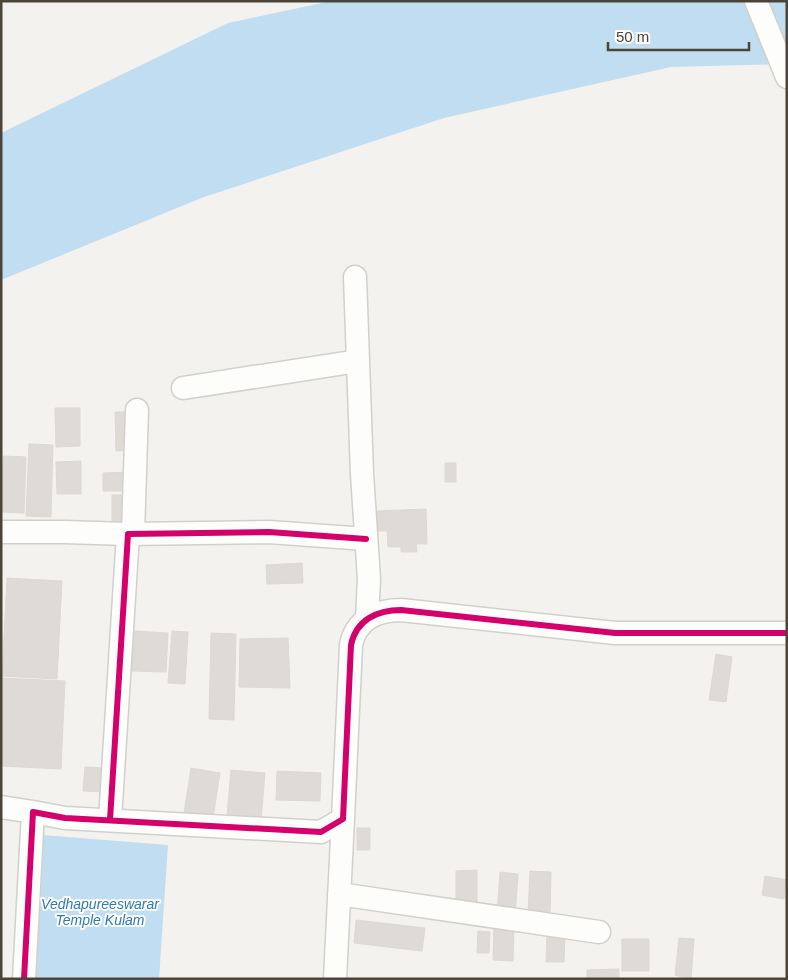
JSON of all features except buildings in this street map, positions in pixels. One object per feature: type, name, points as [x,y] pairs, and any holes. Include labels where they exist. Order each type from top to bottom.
[{"type":"street","points":[[756,1],[787,77]]},
{"type":"street","points":[[355,276],[369,579],[367,619]]},
{"type":"street","points":[[183,388],[358,361]]},
{"type":"street","points":[[110,820],[137,410]]},
{"type":"street","points":[[1,532],[130,534],[269,532],[366,539]]},
{"type":"street","points":[[335,979],[350,650],[354,633],[367,619],[382,612],[401,610],[615,632],[787,633]]},
{"type":"street","points":[[1,808],[65,818],[321,832],[343,819]]},
{"type":"street","points":[[24,979],[33,812]]},
{"type":"street","points":[[339,894],[599,932]]},
{"type":"water","points":[[331,1],[787,1],[787,64],[671,67],[444,118],[204,197],[1,280],[1,133],[228,23]]},
{"type":"water","name":"Vedhapureeswarar Temple Kulam","points":[[42,835],[168,845],[159,979],[31,979]]},
{"type":"cycle path","points":[[110,820],[128,534],[269,532],[366,539]]},
{"type":"cycle path","points":[[24,979],[33,812],[65,818],[321,832],[343,819],[351,645],[358,629],[376,614],[401,610],[615,633],[787,633]]}]
